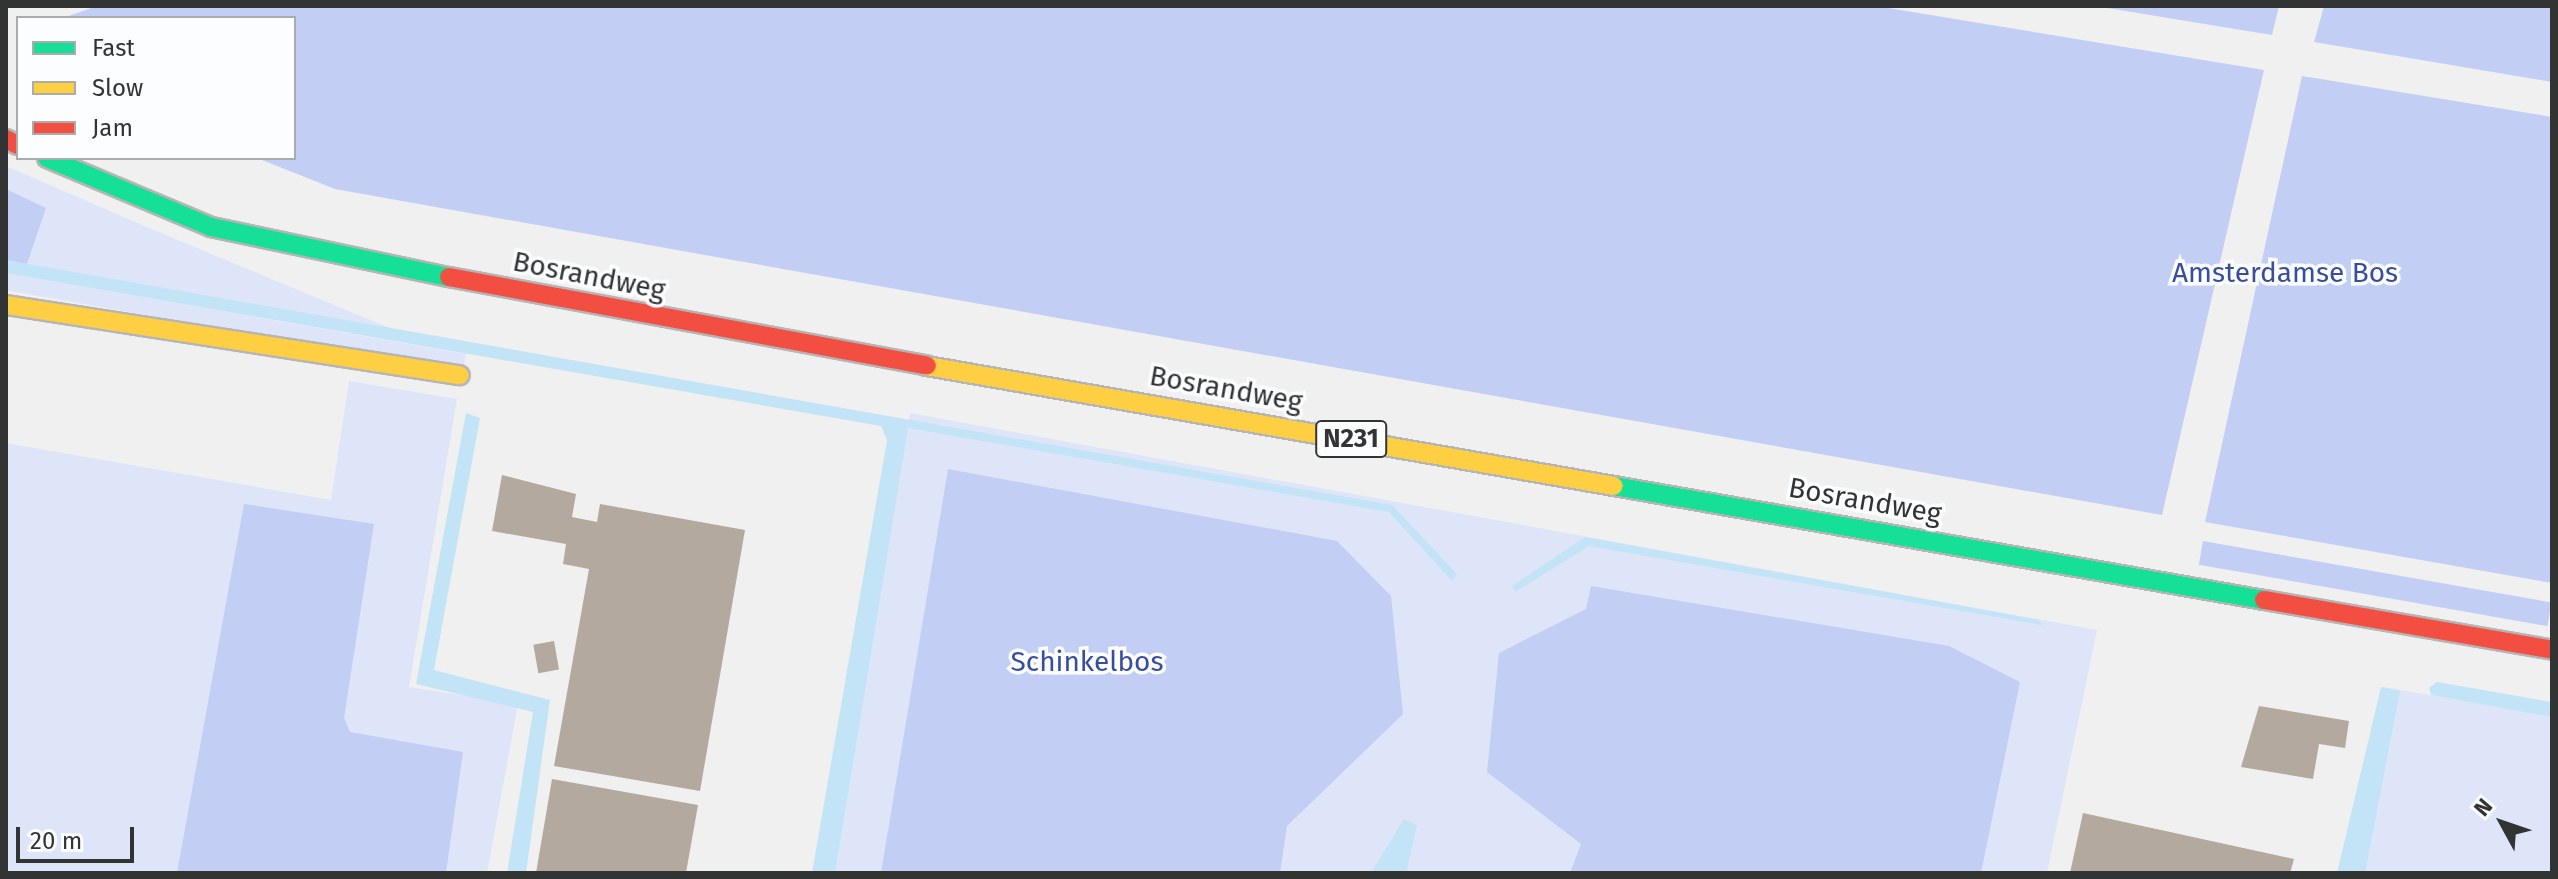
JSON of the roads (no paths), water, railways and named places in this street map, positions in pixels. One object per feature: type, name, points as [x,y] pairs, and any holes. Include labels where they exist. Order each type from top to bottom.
[{"type":"main road","name":"Bosrandweg","points":[[52,160],[211,227],[264,242],[785,342],[2552,650]]},
{"type":"main road","points":[[6,305],[460,375]]},
{"type":"park label","name":"Amsterdamse Bos","points":[[2285,273]]},
{"type":"park label","name":"Schinkelbos","points":[[1087,662]]}]
